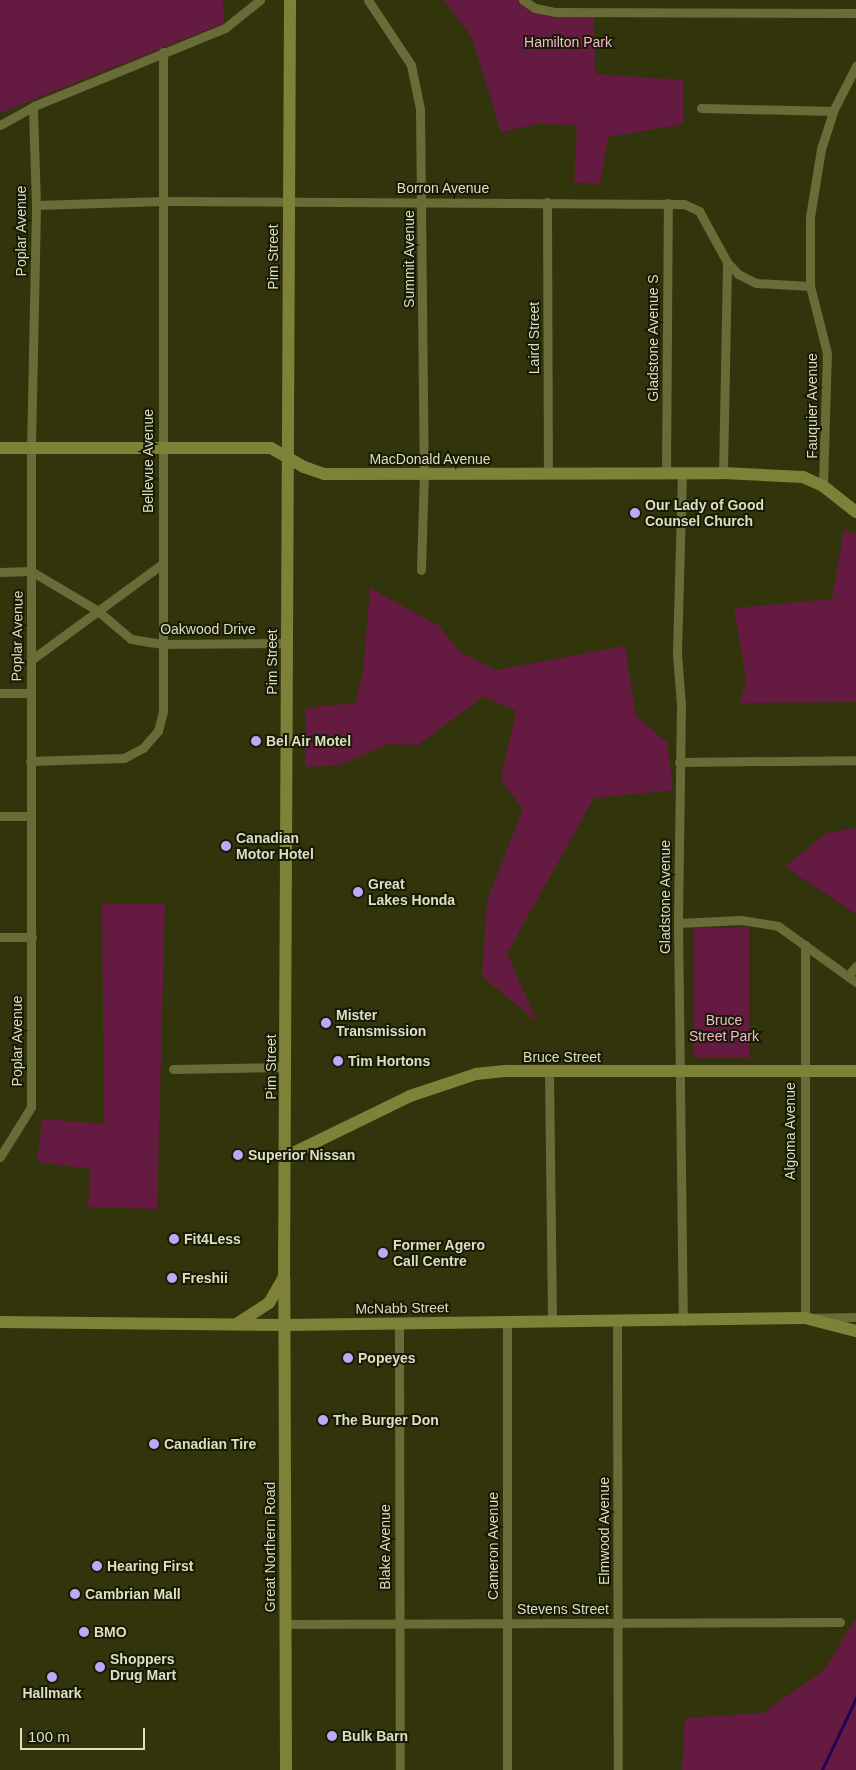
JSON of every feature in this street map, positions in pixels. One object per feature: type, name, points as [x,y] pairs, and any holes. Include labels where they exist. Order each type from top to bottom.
[{"type":"main road","name":"Pim Street","points":[[285,1325],[290,0]]},
{"type":"main road","name":"MacDonald Avenue","points":[[0,448],[161,446],[271,448],[324,474],[723,473],[803,477],[823,486],[856,512]]},
{"type":"main road","name":"Bruce Street","points":[[285,1157],[446,1082],[507,1071],[856,1071]]},
{"type":"main road","points":[[237,1324],[269,1303],[284,1277]]},
{"type":"main road","name":"McNabb Street","points":[[0,1322],[285,1325],[805,1318],[856,1331]]},
{"type":"main road","name":"Great Northern Road","points":[[285,1325],[286,1770]]},
{"type":"street","points":[[0,125],[33,107],[225,28],[260,0]]},
{"type":"street","name":"Summit Avenue","points":[[368,0],[411,65],[417,86],[422,202],[424,473]]},
{"type":"street","points":[[523,0],[535,8],[555,12],[856,13]]},
{"type":"street","name":"Bellevue Avenue","points":[[30,761],[124,758],[143,748],[158,731],[163,712],[161,446],[164,200],[163,52]]},
{"type":"street","name":"Fauquier Avenue","points":[[823,486],[827,353],[810,286],[810,217],[822,149],[833,111],[856,66]]},
{"type":"street","name":"Poplar Avenue","points":[[0,1157],[30,1107],[32,937],[30,761],[31,448],[36,205],[33,107]]},
{"type":"street","points":[[701,108],[833,111]]},
{"type":"street","name":"Borron Avenue","points":[[36,205],[164,200],[684,204],[699,211],[727,262],[738,274],[756,283],[810,286]]},
{"type":"street","name":"Laird Street","points":[[548,202],[548,474]]},
{"type":"street","name":"Gladstone Avenue S","points":[[666,474],[668,203]]},
{"type":"street","points":[[723,473],[727,262]]},
{"type":"street","points":[[421,570],[424,473]]},
{"type":"street","name":"Gladstone Avenue","points":[[682,473],[678,923],[683,1321]]},
{"type":"street","points":[[31,660],[161,566]]},
{"type":"street","points":[[0,572],[31,572]]},
{"type":"street","name":"Oakwood Drive","points":[[31,572],[98,611],[131,639],[161,644],[287,643]]},
{"type":"street","points":[[0,693],[30,693]]},
{"type":"street","points":[[679,762],[856,760]]},
{"type":"street","points":[[0,816],[31,816]]},
{"type":"street","points":[[678,923],[741,920],[778,926],[856,982]]},
{"type":"street","points":[[0,937],[32,937]]},
{"type":"street","name":"Algoma Avenue","points":[[805,945],[805,1318]]},
{"type":"street","points":[[848,976],[856,966]]},
{"type":"street","points":[[174,1069],[286,1067]]},
{"type":"street","points":[[549,1072],[552,1322]]},
{"type":"street","name":"McNabb Street","points":[[805,1318],[856,1317]]},
{"type":"street","name":"Elmwood Avenue","points":[[617,1321],[618,1770]]},
{"type":"street","name":"Cameron Avenue","points":[[507,1322],[507,1770]]},
{"type":"street","name":"Blake Avenue","points":[[399,1323],[400,1770]]},
{"type":"street","name":"Stevens Street","points":[[285,1624],[840,1622]]},
{"type":"green space","points":[[0,0],[223,0],[224,23],[0,113]]},
{"type":"green space","name":"Hamilton Park","points":[[444,0],[519,0],[539,14],[594,17],[595,74],[683,80],[683,124],[608,137],[600,184],[574,182],[577,125],[537,124],[501,132],[472,38]]},
{"type":"green space","points":[[844,529],[856,534],[856,702],[740,703],[746,679],[734,608],[832,599]]},
{"type":"green space","points":[[370,588],[439,626],[460,652],[496,670],[625,646],[636,716],[667,742],[673,790],[594,798],[507,953],[537,1022],[482,976],[487,901],[523,809],[501,780],[516,711],[484,696],[418,745],[389,744],[338,765],[305,767],[305,708],[355,703],[363,672]]},
{"type":"green space","points":[[856,828],[856,914],[785,867],[826,833]]},
{"type":"green space","points":[[165,903],[157,1209],[88,1207],[91,1169],[37,1162],[42,1119],[104,1124],[102,904]]},
{"type":"green space","name":"Bruce Street Park","points":[[694,928],[749,928],[749,1058],[694,1058]]},
{"type":"green space","points":[[856,1618],[856,1770],[682,1770],[685,1718],[763,1713],[824,1670]]},
{"type":"waterway","points":[[822,1770],[856,1698]]},
{"type":"place","name":"Our Lady of Good Counsel Church","points":[[635,513]]},
{"type":"place","name":"Bel Air Motel","points":[[256,741]]},
{"type":"place","name":"Canadian Motor Hotel","points":[[226,846]]},
{"type":"place","name":"Great Lakes Honda","points":[[358,892]]},
{"type":"place","name":"Mister Transmission","points":[[326,1023]]},
{"type":"place","name":"Tim Hortons","points":[[338,1061]]},
{"type":"place","name":"Superior Nissan","points":[[238,1155]]},
{"type":"place","name":"Fit4Less","points":[[174,1239]]},
{"type":"place","name":"Former Agero Call Centre","points":[[383,1253]]},
{"type":"place","name":"Freshii","points":[[172,1278]]},
{"type":"place","name":"Popeyes","points":[[348,1358]]},
{"type":"place","name":"The Burger Don","points":[[323,1420]]},
{"type":"place","name":"Canadian Tire","points":[[154,1444]]},
{"type":"place","name":"Hearing First","points":[[97,1566]]},
{"type":"place","name":"Cambrian Mall","points":[[75,1594]]},
{"type":"place","name":"BMO","points":[[84,1632]]},
{"type":"place","name":"Shoppers Drug Mart","points":[[100,1667]]},
{"type":"place","name":"Hallmark","points":[[52,1677]]},
{"type":"place","name":"Bulk Barn","points":[[332,1736]]}]
